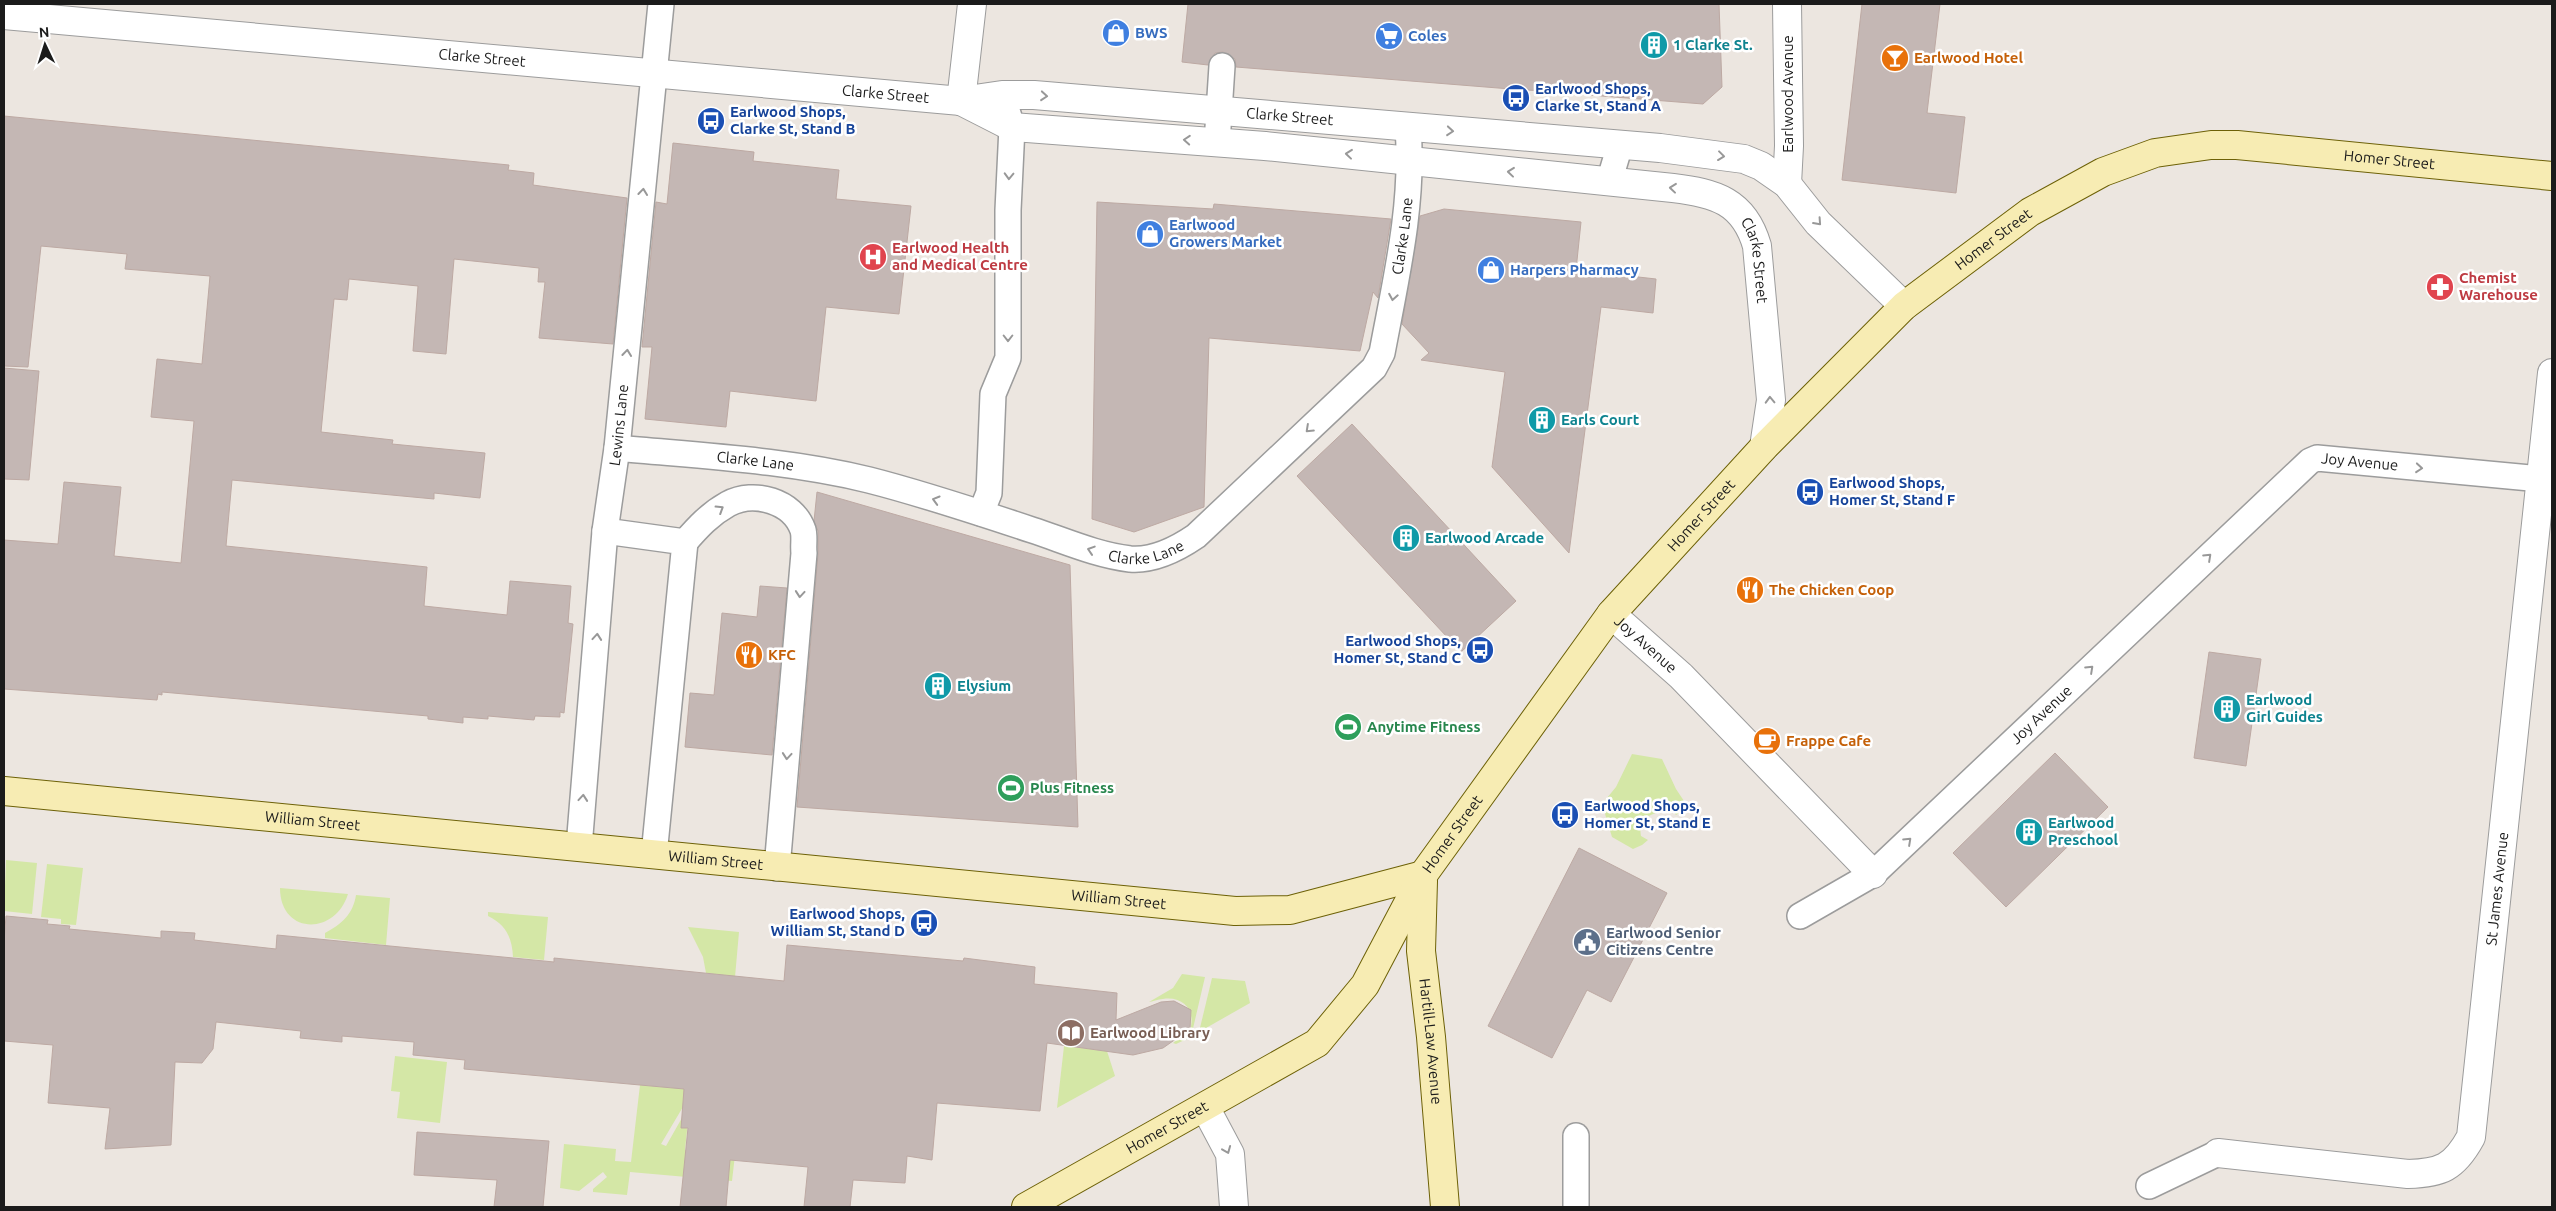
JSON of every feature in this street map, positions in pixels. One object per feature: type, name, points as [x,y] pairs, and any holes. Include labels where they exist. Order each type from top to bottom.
[{"type":"main road","name":"Homer Street","points":[[1026,1207],[1317,1043],[1365,985],[1423,875],[1611,614],[1764,447],[1904,306],[2030,212],[2103,172],[2155,153],[2211,145],[2237,145],[2552,176]]},
{"type":"main road","name":"William Street","points":[[4,791],[777,868],[1251,911],[1290,910],[1423,875]]},
{"type":"main road","name":"Hartill-Law Avenue","points":[[1423,875],[1421,950],[1431,1037],[1445,1207]]},
{"type":"street","points":[[961,101],[972,4]]},
{"type":"street","name":"Earlwood Avenue","points":[[1787,4],[1789,146],[1787,184]]},
{"type":"street","name":"Clarke Street","points":[[4,15],[961,101],[1002,96],[1034,95],[1620,145],[1744,159],[1762,166],[1787,184],[1818,223],[1904,306]]},
{"type":"street","name":"Clarke Street","points":[[961,101],[1012,127],[1410,160],[1696,191],[1720,197],[1737,211],[1752,229],[1759,265],[1770,400],[1764,447]]},
{"type":"street","name":"St James Avenue","points":[[2218,1153],[2408,1174],[2434,1173],[2450,1165],[2463,1152],[2471,1138],[2552,373]]},
{"type":"street","name":"Joy Avenue","points":[[1611,614],[1681,676],[1873,874]]},
{"type":"street","points":[[1205,1107],[1230,1154],[1234,1207]]},
{"type":"lane","name":"Lewins Lane","points":[[579,847],[605,531],[617,448],[661,4]]},
{"type":"lane","points":[[1217,143],[1222,66]]},
{"type":"lane","points":[[982,513],[989,493],[993,394],[1008,358],[1008,210],[1012,127],[1002,96]]},
{"type":"lane","name":"Clarke Lane","points":[[617,448],[814,468],[870,481],[982,513],[1107,555],[1132,559],[1156,556],[1179,548],[1196,536],[1374,368],[1382,353],[1408,213],[1410,160],[1408,128]]},
{"type":"lane","points":[[1609,182],[1620,145]]},
{"type":"lane","name":"Joy Avenue","points":[[1873,874],[2310,461],[2317,458],[2541,479]]},
{"type":"lane","points":[[654,855],[685,542],[706,518],[730,503],[754,498],[778,502],[794,514],[803,531],[803,563],[777,868]]},
{"type":"lane","points":[[605,531],[685,542]]},
{"type":"lane","points":[[1800,916],[1873,874]]},
{"type":"lane","points":[[1576,1136],[1576,1207]]},
{"type":"lane","points":[[2149,1186],[2218,1153]]},
{"type":"green space","points":[[1632,754],[1662,759],[1676,789],[1688,807],[1676,815],[1673,811],[1667,811],[1655,813],[1645,819],[1642,824],[1641,836],[1648,840],[1633,849],[1612,837],[1602,804],[1616,787]]},
{"type":"green space","points":[[6,860],[37,863],[32,914],[4,911]]},
{"type":"green space","points":[[47,864],[83,868],[76,925],[61,924],[61,919],[41,917]]},
{"type":"green space","points":[[280,888],[348,894],[341,908],[332,917],[321,923],[309,924],[298,922],[289,915],[282,903]]},
{"type":"green space","points":[[356,895],[390,898],[386,945],[325,938],[325,933],[346,918],[355,902]]},
{"type":"green space","points":[[488,912],[548,917],[544,960],[513,957],[507,932],[499,923],[488,916]]},
{"type":"green space","points":[[688,927],[739,932],[735,977],[706,973],[703,957]]},
{"type":"green space","points":[[1182,974],[1205,977],[1191,1037],[1176,1044],[1173,1043],[1190,1030],[1191,1017],[1187,1006],[1182,1002],[1170,999],[1149,1002],[1173,988]]},
{"type":"green space","points":[[1212,978],[1245,981],[1250,1003],[1199,1032]]},
{"type":"green space","points":[[1064,1046],[1107,1051],[1115,1076],[1057,1108]]},
{"type":"green space","points":[[395,1056],[447,1062],[440,1123],[397,1118],[400,1092],[391,1091]]},
{"type":"green space","points":[[640,1085],[690,1089],[690,1095],[661,1144],[666,1146],[687,1109],[689,1111],[685,1150],[735,1155],[732,1181],[630,1172],[627,1195],[593,1192],[593,1189],[607,1177],[603,1172],[579,1191],[560,1188],[564,1144],[616,1149],[615,1161],[631,1162]]},
{"type":"building","points":[[1188,4],[1719,4],[1722,87],[1703,104],[1589,95],[1589,92],[1523,90],[1236,67],[1235,59],[1223,52],[1215,53],[1208,65],[1182,62]]},
{"type":"building","name":"Earlwood Hotel","points":[[1862,4],[1940,4],[1927,113],[1965,117],[1956,193],[1842,180]]},
{"type":"building","points":[[4,116],[509,165],[508,170],[534,173],[533,185],[627,198],[613,344],[539,338],[545,282],[538,282],[539,268],[454,259],[446,354],[413,351],[418,286],[349,279],[347,300],[334,299],[321,432],[393,440],[392,444],[485,453],[480,498],[434,493],[434,499],[232,480],[226,546],[427,567],[424,606],[507,615],[510,581],[571,586],[568,623],[573,624],[564,713],[560,712],[560,717],[535,716],[534,720],[488,716],[488,719],[463,717],[463,723],[428,719],[428,716],[162,692],[162,695],[158,694],[157,700],[4,689],[4,540],[58,544],[64,482],[121,487],[114,556],[181,563],[194,421],[151,417],[157,359],[202,364],[210,276],[125,269],[127,254],[41,246],[28,367],[4,366]]},
{"type":"building","points":[[673,143],[754,152],[753,161],[839,170],[836,199],[911,206],[899,314],[826,307],[816,401],[730,391],[726,427],[645,419],[652,347],[642,347],[656,202],[667,204]]},
{"type":"building","points":[[1097,202],[1213,209],[1214,204],[1391,219],[1378,298],[1373,292],[1360,351],[1209,338],[1204,507],[1134,532],[1092,519]]},
{"type":"building","points":[[1444,209],[1581,222],[1576,270],[1656,279],[1653,313],[1601,307],[1569,553],[1492,467],[1505,372],[1421,360],[1429,353],[1402,324],[1420,216]]},
{"type":"building","points":[[4,368],[39,371],[29,480],[4,479]]},
{"type":"building","name":"Earlwood Arcade","points":[[1352,424],[1516,601],[1461,652],[1297,476]]},
{"type":"building","name":"Elysium","points":[[817,492],[1070,565],[1078,827],[797,807],[818,554],[818,531],[814,521]]},
{"type":"building","name":"KFC","points":[[760,586],[787,588],[772,755],[685,747],[690,693],[714,695],[722,613],[757,617]]},
{"type":"building","name":"Earlwood Girl Guides","points":[[2209,652],[2261,659],[2246,766],[2194,758]]},
{"type":"building","name":"Earlwood Preschool","points":[[2055,753],[2108,807],[2006,907],[1953,853]]},
{"type":"building","name":"Earlwood Senior Citizens Centre","points":[[1579,848],[1667,893],[1611,1002],[1587,990],[1552,1058],[1488,1026]]},
{"type":"building","points":[[6,916],[48,920],[47,924],[70,926],[69,929],[161,938],[161,931],[195,933],[194,940],[276,949],[277,935],[554,962],[554,958],[784,981],[787,945],[963,961],[964,958],[1035,967],[1034,984],[1117,993],[1116,1020],[1161,1002],[1174,1001],[1191,1010],[1190,1029],[1163,1048],[1133,1055],[1047,1043],[1040,1111],[937,1103],[932,1160],[907,1156],[905,1183],[853,1180],[850,1207],[804,1207],[808,1167],[730,1160],[726,1207],[680,1207],[688,1128],[681,1128],[684,1089],[464,1069],[465,1060],[413,1055],[414,1042],[342,1036],[342,1042],[300,1038],[301,1031],[216,1022],[213,1049],[202,1063],[175,1062],[171,1145],[105,1149],[110,1108],[48,1103],[53,1045],[4,1041],[4,941]]},
{"type":"building","points":[[417,1132],[549,1141],[543,1207],[494,1207],[497,1180],[414,1175]]},
{"type":"place","name":"BWS","points":[[1116,33]]},
{"type":"place","name":"Coles","points":[[1389,36]]},
{"type":"place","name":"1 Clarke St.","points":[[1654,45]]},
{"type":"place","name":"Earlwood Hotel","points":[[1895,58]]},
{"type":"place","name":"Earlwood Shops, Clarke St, Stand A","points":[[1516,98]]},
{"type":"place","name":"Earlwood Shops, Clarke St, Stand B","points":[[711,121]]},
{"type":"place","name":"Earlwood Growers Market","points":[[1150,234]]},
{"type":"place","name":"Earlwood Health and Medical Centre","points":[[873,257]]},
{"type":"place","name":"Harpers Pharmacy","points":[[1491,270]]},
{"type":"place","name":"Chemist Warehouse","points":[[2440,287]]},
{"type":"place","name":"Earls Court","points":[[1542,420]]},
{"type":"place","name":"Earlwood Shops, Homer St, Stand F","points":[[1810,492]]},
{"type":"place","name":"Earlwood Arcade","points":[[1406,538]]},
{"type":"place","name":"The Chicken Coop","points":[[1750,590]]},
{"type":"place","name":"Earlwood Shops, Homer St, Stand C","points":[[1480,650]]},
{"type":"place","name":"KFC","points":[[749,655]]},
{"type":"place","name":"Elysium","points":[[938,686]]},
{"type":"place","name":"Earlwood Girl Guides","points":[[2227,709]]},
{"type":"place","name":"Anytime Fitness","points":[[1348,727]]},
{"type":"place","name":"Frappe Cafe","points":[[1767,741]]},
{"type":"place","name":"Plus Fitness","points":[[1011,788]]},
{"type":"place","name":"Earlwood Shops, Homer St, Stand E","points":[[1565,815]]},
{"type":"place","name":"Earlwood Preschool","points":[[2029,832]]},
{"type":"place","name":"Earlwood Shops, William St, Stand D","points":[[924,923]]},
{"type":"place","name":"Earlwood Senior Citizens Centre","points":[[1587,942]]},
{"type":"place","name":"Earlwood Library","points":[[1071,1033]]}]
